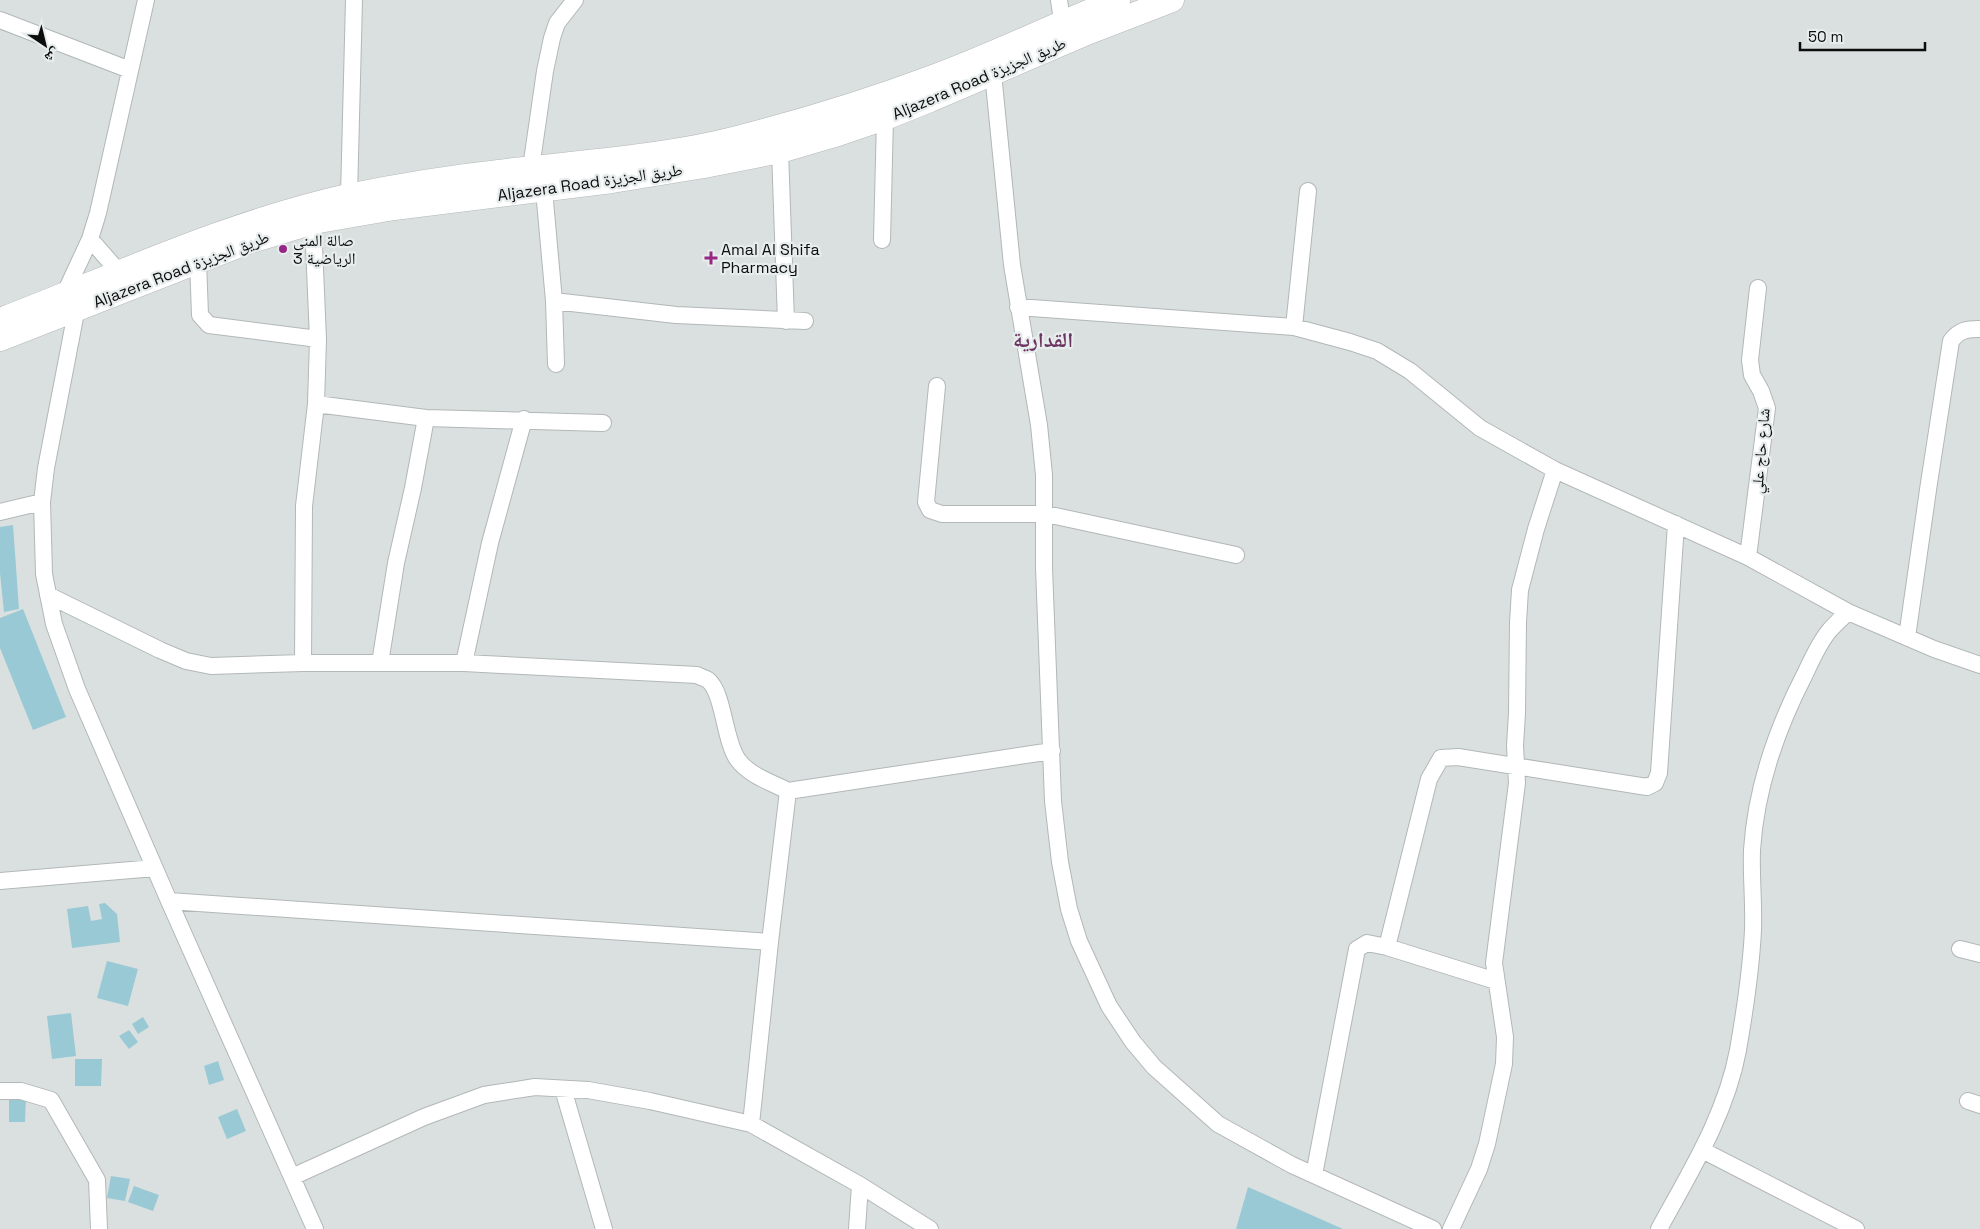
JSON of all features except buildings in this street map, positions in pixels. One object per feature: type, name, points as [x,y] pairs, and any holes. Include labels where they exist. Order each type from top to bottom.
[{"type":"main road","name":"Aljazera Road طريق الجزيزة","points":[[0,320],[198,261],[248,242],[313,222],[394,208],[612,181],[695,168],[780,151],[884,118],[992,64],[1060,11],[1118,0]]},
{"type":"main road","name":"Aljazera Road طريق الجزيزة","points":[[0,339],[119,272],[231,228],[290,210],[349,196],[442,179],[641,156],[733,140],[829,114],[934,77],[992,64],[1088,32],[1172,0]]},
{"type":"street","points":[[146,0],[90,239],[73,298],[42,502],[44,574],[54,624],[78,689],[168,901],[315,1229]]},
{"type":"street","points":[[349,196],[354,0]]},
{"type":"street","points":[[531,168],[545,70],[552,38],[558,23],[575,0]]},
{"type":"street","points":[[0,20],[130,70]]},
{"type":"street","points":[[992,64],[1012,265],[1038,425],[1044,475],[1046,514],[1044,568],[1053,801],[1060,862],[1070,909],[1080,941],[1109,1006],[1133,1042],[1154,1066],[1218,1124],[1250,1143],[1314,1175],[1434,1229]]},
{"type":"street","points":[[882,240],[884,118]]},
{"type":"street","points":[[780,151],[786,321]]},
{"type":"street","points":[[544,190],[554,302],[556,364]]},
{"type":"street","points":[[1294,327],[1308,190]]},
{"type":"street","points":[[304,662],[304,506],[316,404],[318,339],[313,222]]},
{"type":"street","points":[[90,239],[119,272]]},
{"type":"street","points":[[198,261],[200,315],[209,325],[318,339]]},
{"type":"street","name":"شارع حاج علي","points":[[1748,557],[1766,408],[1761,391],[1752,375],[1750,360],[1758,288]]},
{"type":"street","points":[[554,302],[676,314],[805,321]]},
{"type":"street","points":[[1018,308],[1294,327],[1378,351],[1410,371],[1480,428],[1555,470],[1748,557],[1848,612],[1980,665]]},
{"type":"street","points":[[1907,637],[1928,483],[1951,341],[1956,334],[1966,330],[1980,329]]},
{"type":"street","points":[[937,386],[926,502],[930,510],[942,514],[1046,514],[1236,555]]},
{"type":"street","points":[[316,404],[426,418],[524,419],[603,423]]},
{"type":"street","points":[[380,662],[396,563],[426,418]]},
{"type":"street","points":[[464,663],[490,543],[524,419]]},
{"type":"street","points":[[1451,1229],[1479,1169],[1487,1144],[1504,1064],[1505,1036],[1494,963],[1517,783],[1516,654],[1520,590],[1536,529],[1555,470]]},
{"type":"street","points":[[0,512],[42,502]]},
{"type":"street","points":[[1387,947],[1429,779],[1441,758],[1458,757],[1647,787],[1655,783],[1659,773],[1676,524]]},
{"type":"street","points":[[48,594],[160,650],[186,661],[212,666],[304,662],[464,663],[697,675],[708,680],[715,690],[731,745],[738,759],[750,772],[788,791],[1052,751]]},
{"type":"street","points":[[1659,1229],[1715,1125],[1730,1082],[1738,1051],[1749,976],[1753,928],[1752,850],[1766,771],[1778,733],[1794,694],[1829,631],[1848,612]]},
{"type":"street","points":[[751,1124],[788,791]]},
{"type":"street","points":[[0,881],[155,868]]},
{"type":"street","points":[[168,901],[770,942]]},
{"type":"street","points":[[1314,1175],[1357,949],[1367,943],[1387,947],[1496,981]]},
{"type":"street","points":[[1960,949],[1980,954]]},
{"type":"street","points":[[292,1177],[424,1117],[484,1095],[536,1087],[588,1090],[650,1101],[751,1124],[860,1185],[930,1229]]},
{"type":"street","points":[[563,1088],[604,1229]]},
{"type":"street","points":[[0,1091],[22,1092],[51,1100],[97,1180],[99,1229]]},
{"type":"street","points":[[1702,1150],[1856,1229]]},
{"type":"street","points":[[857,1229],[860,1185]]},
{"type":"place","name":"صالة المنى الرياضية 3","points":[[283,249]]},
{"type":"place","name":"Amal Al Shifa Pharmacy","points":[[711,258]]},
{"type":"district","name":"القدارية","points":[[1043,340]]}]
